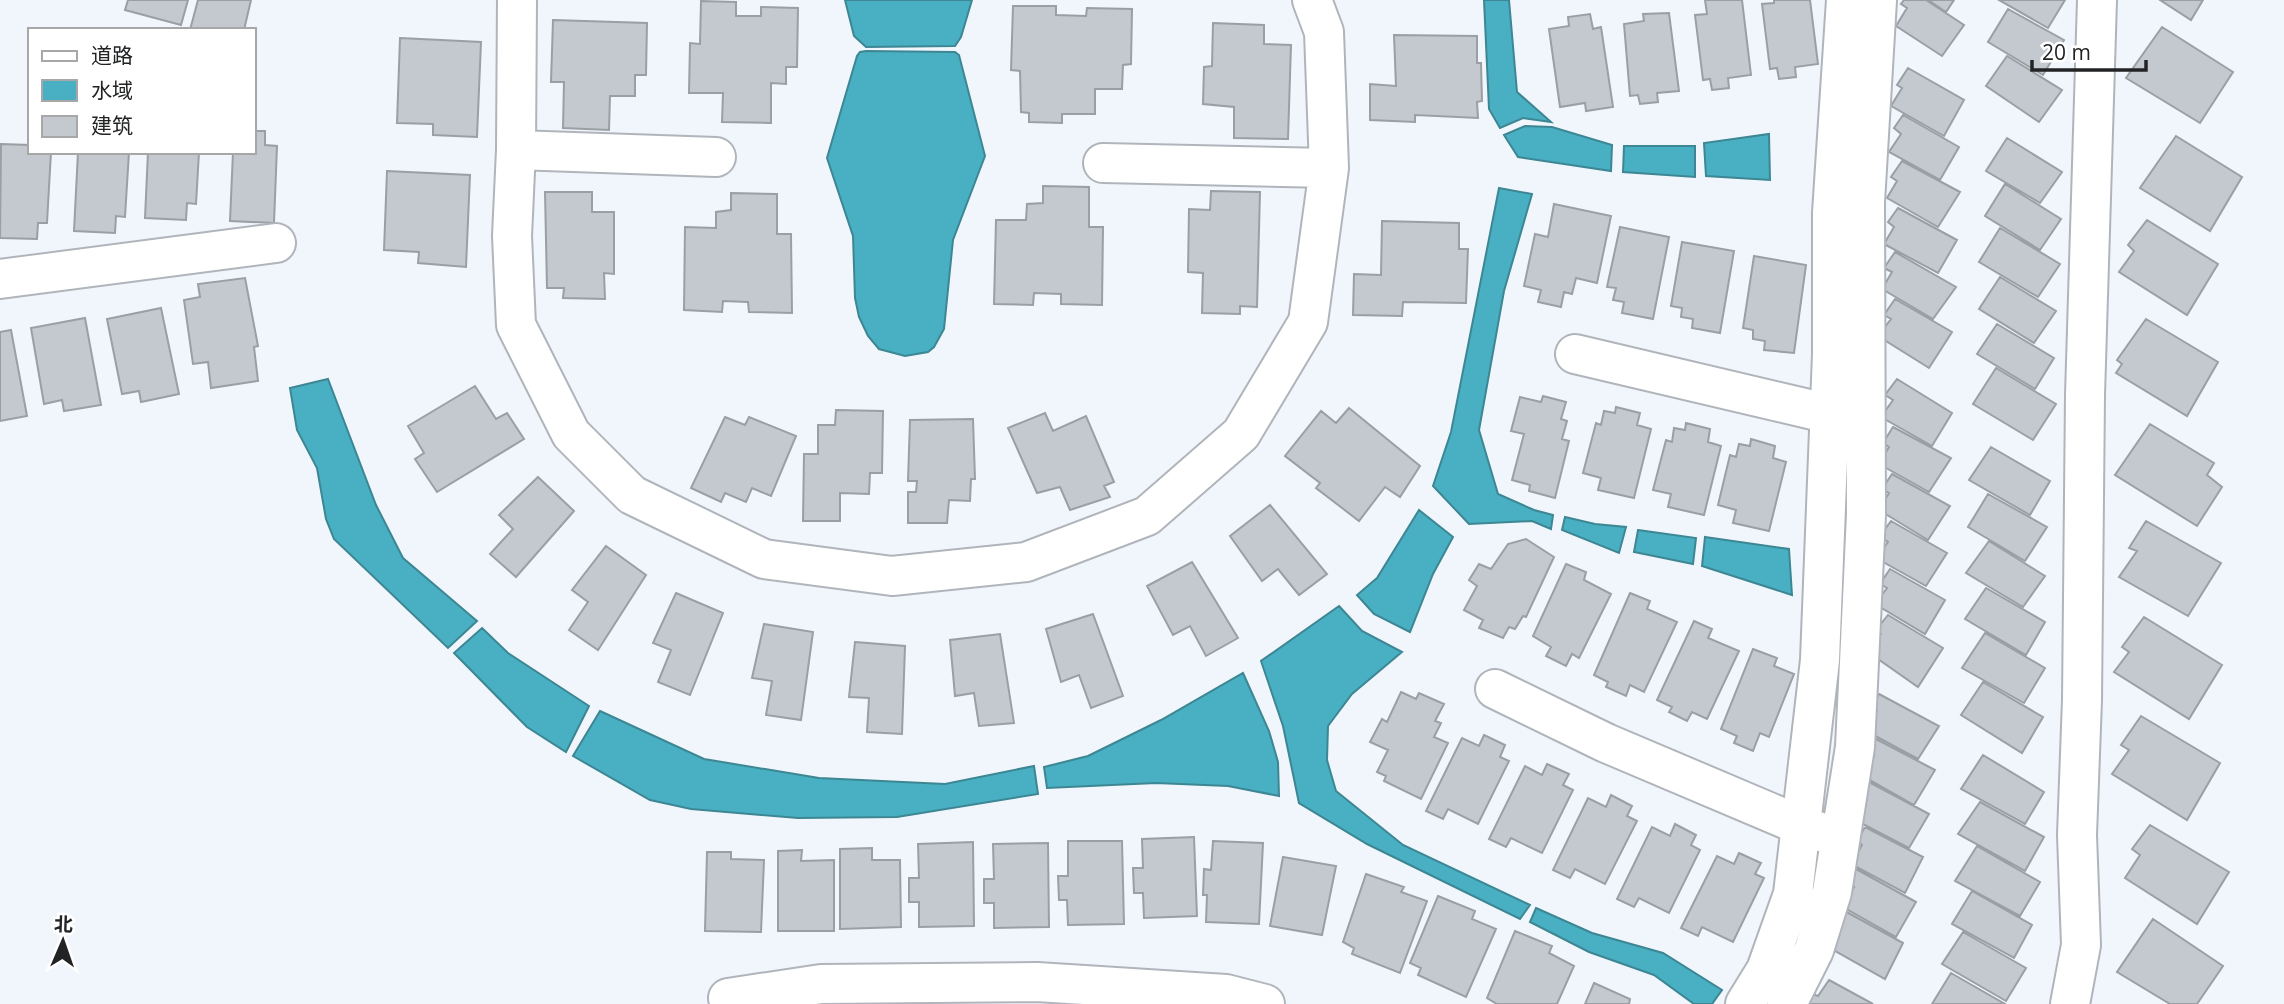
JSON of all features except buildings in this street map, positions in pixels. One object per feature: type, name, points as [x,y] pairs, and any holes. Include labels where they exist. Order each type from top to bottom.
[{"type":"street","points":[[517,0],[516,149],[512,236],[516,326],[571,434],[632,495],[764,559],[892,576],[1026,562],[1147,516],[1241,434],[1308,322],[1329,168],[1324,32],[1312,0]]},
{"type":"street","points":[[1787,1004],[1814,950],[1832,892],[1855,747],[1866,515],[1847,414],[1832,213],[1846,0]]},
{"type":"street","points":[[1745,1004],[1766,970],[1793,894],[1802,826],[1847,414],[1865,202],[1877,0]]},
{"type":"street","points":[[2088,1004],[2081,945],[2077,835],[2082,700],[2084,395],[2097,0]]},
{"type":"street","points":[[516,149],[716,156]]},
{"type":"street","points":[[1102,163],[1329,168]]},
{"type":"street","points":[[0,279],[276,243]]},
{"type":"street","points":[[1575,354],[1847,414]]},
{"type":"street","points":[[1495,688],[1606,743],[1802,826],[1840,837]]},
{"type":"street","points":[[2070,1004],[2081,945]]},
{"type":"street","points":[[728,998],[821,984],[1037,982],[1226,994],[1265,1004]]},
{"type":"water","points":[[845,0],[972,0],[961,37],[955,46],[866,47],[854,36]]},
{"type":"water","points":[[1484,0],[1509,0],[1517,92],[1551,122],[1523,118],[1500,128],[1489,109]]},
{"type":"water","points":[[866,51],[955,52],[959,55],[985,156],[953,240],[944,329],[928,352],[905,356],[879,349],[868,336],[859,317],[855,298],[853,236],[827,158],[857,56]]},
{"type":"water","points":[[1525,126],[1552,127],[1612,145],[1611,171],[1518,157],[1504,135]]},
{"type":"water","points":[[1769,134],[1770,180],[1706,176],[1704,143]]},
{"type":"water","points":[[1624,146],[1695,146],[1695,177],[1623,172]]},
{"type":"water","points":[[1499,188],[1532,194],[1504,291],[1479,430],[1498,494],[1534,510],[1553,515],[1551,529],[1532,521],[1469,524],[1433,486],[1451,432]]},
{"type":"water","points":[[328,379],[376,505],[403,558],[477,621],[448,648],[334,539],[326,519],[317,468],[297,430],[290,388]]},
{"type":"water","points":[[1419,510],[1453,537],[1433,574],[1410,632],[1374,614],[1357,595],[1377,578]]},
{"type":"water","points":[[1565,517],[1626,527],[1619,553],[1562,530]]},
{"type":"water","points":[[1638,530],[1696,538],[1693,564],[1634,552]]},
{"type":"water","points":[[1705,537],[1789,549],[1792,595],[1702,566]]},
{"type":"water","points":[[1339,606],[1362,631],[1402,652],[1352,694],[1328,726],[1327,760],[1336,791],[1403,845],[1530,905],[1520,919],[1367,844],[1299,803],[1283,726],[1261,661]]},
{"type":"water","points":[[482,628],[508,653],[589,706],[566,752],[527,727],[454,653]]},
{"type":"water","points":[[1243,673],[1269,731],[1278,762],[1279,796],[1228,786],[1156,783],[1047,788],[1044,767],[1088,756],[1161,720]]},
{"type":"water","points":[[600,711],[704,759],[819,778],[945,784],[1034,766],[1038,794],[897,817],[798,818],[691,809],[650,800],[573,756]]},
{"type":"water","points":[[1536,908],[1592,933],[1663,953],[1722,990],[1712,1004],[1694,1004],[1654,975],[1589,952],[1530,922]]}]
